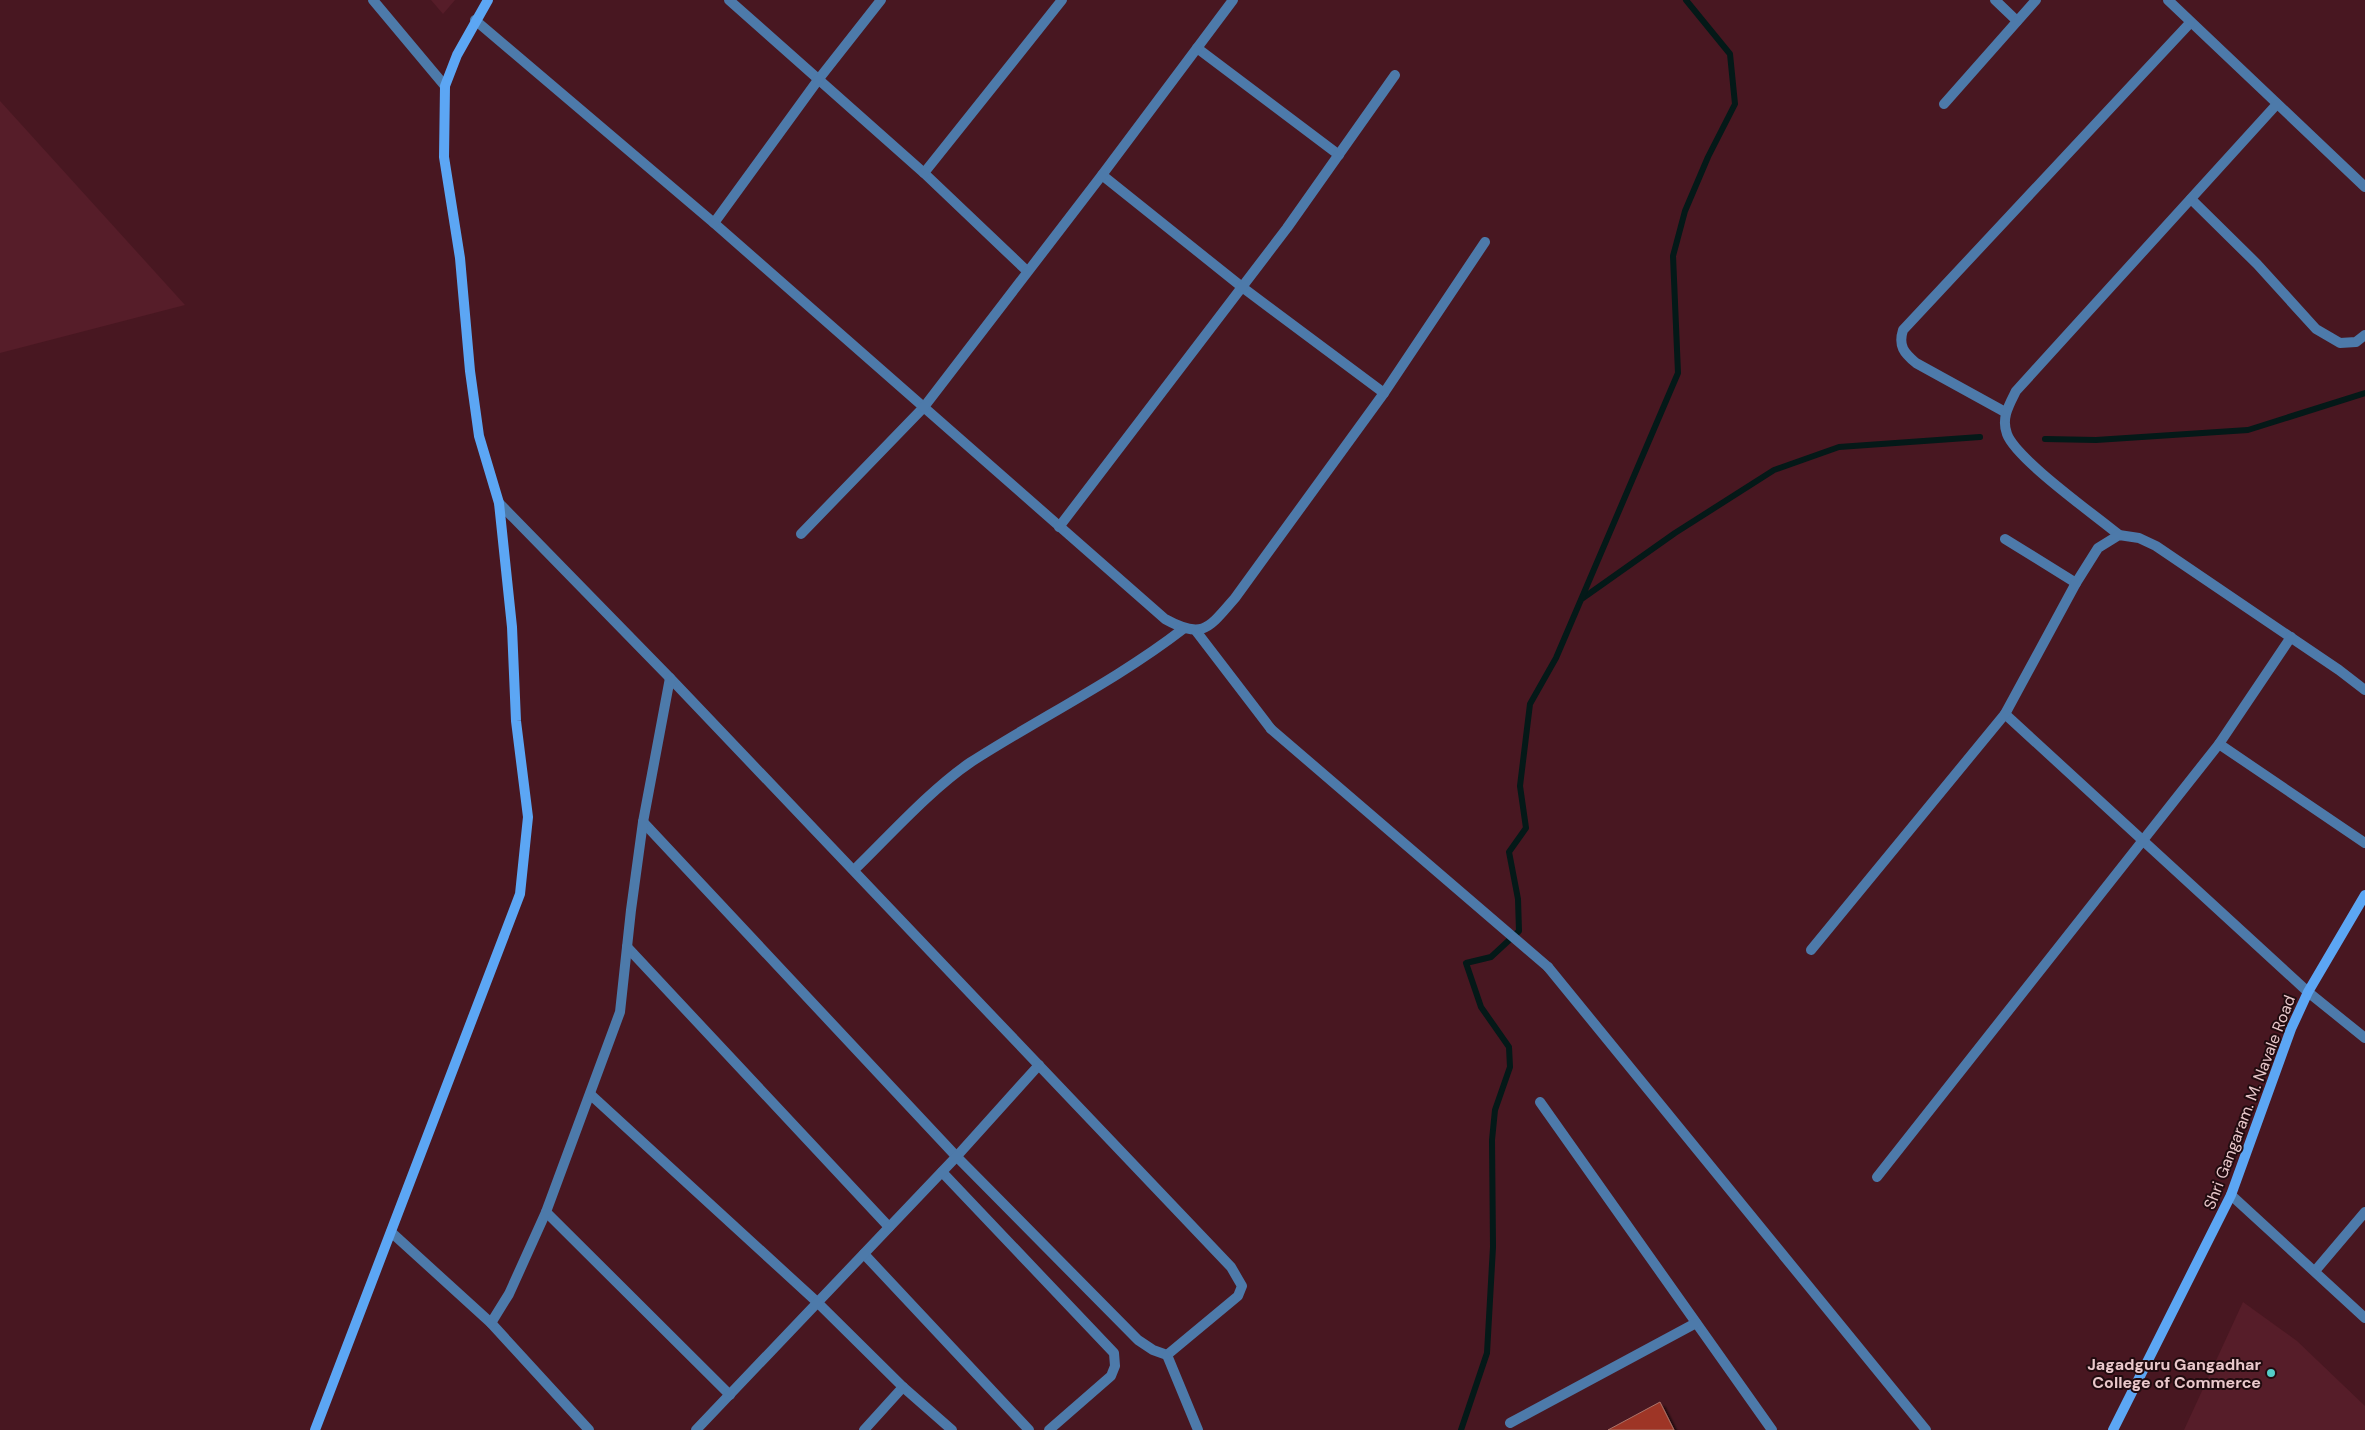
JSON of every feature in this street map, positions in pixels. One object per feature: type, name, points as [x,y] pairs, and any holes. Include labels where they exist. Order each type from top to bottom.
[{"type":"street","points":[[373,0],[445,86]]},
{"type":"street","points":[[315,1430],[520,894],[528,818],[516,721],[512,627],[500,503],[478,436],[460,258],[444,157],[445,86],[457,55],[475,20],[488,0]]},
{"type":"street","points":[[729,0],[924,173],[1027,271]]},
{"type":"street","points":[[714,223],[818,80],[881,0]]},
{"type":"street","points":[[924,173],[1062,0]]},
{"type":"street","points":[[801,534],[924,407],[1233,0]]},
{"type":"street","points":[[1995,0],[2017,21]]},
{"type":"street","points":[[1944,104],[2036,0]]},
{"type":"street","points":[[2168,0],[2190,23],[2365,186]]},
{"type":"street","points":[[475,20],[714,223],[1165,619],[1183,629],[1196,631],[1212,624],[1235,598],[1384,393],[1485,242]]},
{"type":"street","points":[[2005,412],[1916,363],[1905,354],[1900,341],[1903,330],[2190,23]]},
{"type":"street","points":[[1197,48],[1339,155]]},
{"type":"street","points":[[1059,527],[1288,228],[1395,75]]},
{"type":"street","points":[[2277,104],[2016,391],[2005,412],[2007,434],[2020,455],[2119,535],[2139,538],[2156,546],[2291,637],[2365,690]]},
{"type":"street","points":[[1102,175],[1242,287],[1384,393]]},
{"type":"street","points":[[2191,199],[2257,264],[2316,329],[2340,343],[2356,342],[2365,335]]},
{"type":"street","points":[[500,503],[854,870],[1231,1267],[1238,1276],[1242,1286],[1238,1296],[1231,1304],[1167,1355]]},
{"type":"street","points":[[1811,950],[2005,714],[2076,583],[2098,548],[2119,535]]},
{"type":"street","points":[[2005,539],[2076,583]]},
{"type":"street","points":[[854,870],[928,799],[970,764],[1096,687],[1183,629]]},
{"type":"street","points":[[1196,631],[1271,729],[1548,967],[1926,1430]]},
{"type":"street","points":[[1877,1177],[2219,744],[2291,637]]},
{"type":"street","points":[[491,1323],[510,1294],[546,1212],[591,1095],[620,1012],[644,822],[670,678]]},
{"type":"street","points":[[2005,714],[2308,992],[2365,1038]]},
{"type":"street","points":[[2219,744],[2365,843]]},
{"type":"street","points":[[644,822],[957,1156],[1138,1340],[1153,1350],[1167,1355],[1198,1430]]},
{"type":"street","name":"Shri Gangaram. M. Navale Road","points":[[2113,1430],[2231,1195],[2292,1029],[2308,992],[2365,895]]},
{"type":"street","points":[[627,948],[889,1227]]},
{"type":"street","points":[[696,1430],[942,1172],[1039,1065]]},
{"type":"street","points":[[591,1095],[817,1302],[904,1387],[952,1430]]},
{"type":"street","points":[[1540,1102],[1772,1430]]},
{"type":"street","points":[[942,1172],[1114,1353],[1115,1366],[1111,1376],[1049,1430]]},
{"type":"street","points":[[2231,1195],[2365,1318]]},
{"type":"street","points":[[546,1212],[730,1395]]},
{"type":"street","points":[[2315,1271],[2365,1212]]},
{"type":"street","points":[[391,1232],[491,1323],[588,1430]]},
{"type":"street","points":[[864,1254],[1029,1430]]},
{"type":"street","points":[[1510,1423],[1696,1323]]},
{"type":"street","points":[[864,1430],[904,1387]]},
{"type":"shaded area","points":[[431,0],[455,0],[443,14]]},
{"type":"shaded area","points":[[0,101],[185,305],[0,353]]},
{"type":"shaded area","name":"Jagadguru Gangadhar College of Commerce","points":[[2243,1302],[2297,1341],[2365,1406],[2365,1430],[2184,1430]]},
{"type":"building","points":[[1660,1402],[1674,1430],[1608,1430]]},
{"type":"waterway","points":[[1461,1430],[1487,1353],[1493,1247],[1492,1140],[1495,1110],[1510,1067],[1509,1047],[1481,1007],[1466,963],[1491,957],[1519,931],[1518,899],[1509,852],[1526,828],[1520,786],[1530,704],[1556,658],[1678,373],[1673,256],[1685,211],[1708,157],[1735,104],[1730,54],[1686,0]]},
{"type":"waterway","points":[[2045,439],[2096,440],[2248,430],[2365,393]]},
{"type":"waterway","points":[[1583,598],[1675,533],[1774,470],[1839,447],[1980,437]]},
{"type":"place","name":"Jagadguru Gangadhar College of Commerce","points":[[2271,1373]]}]
